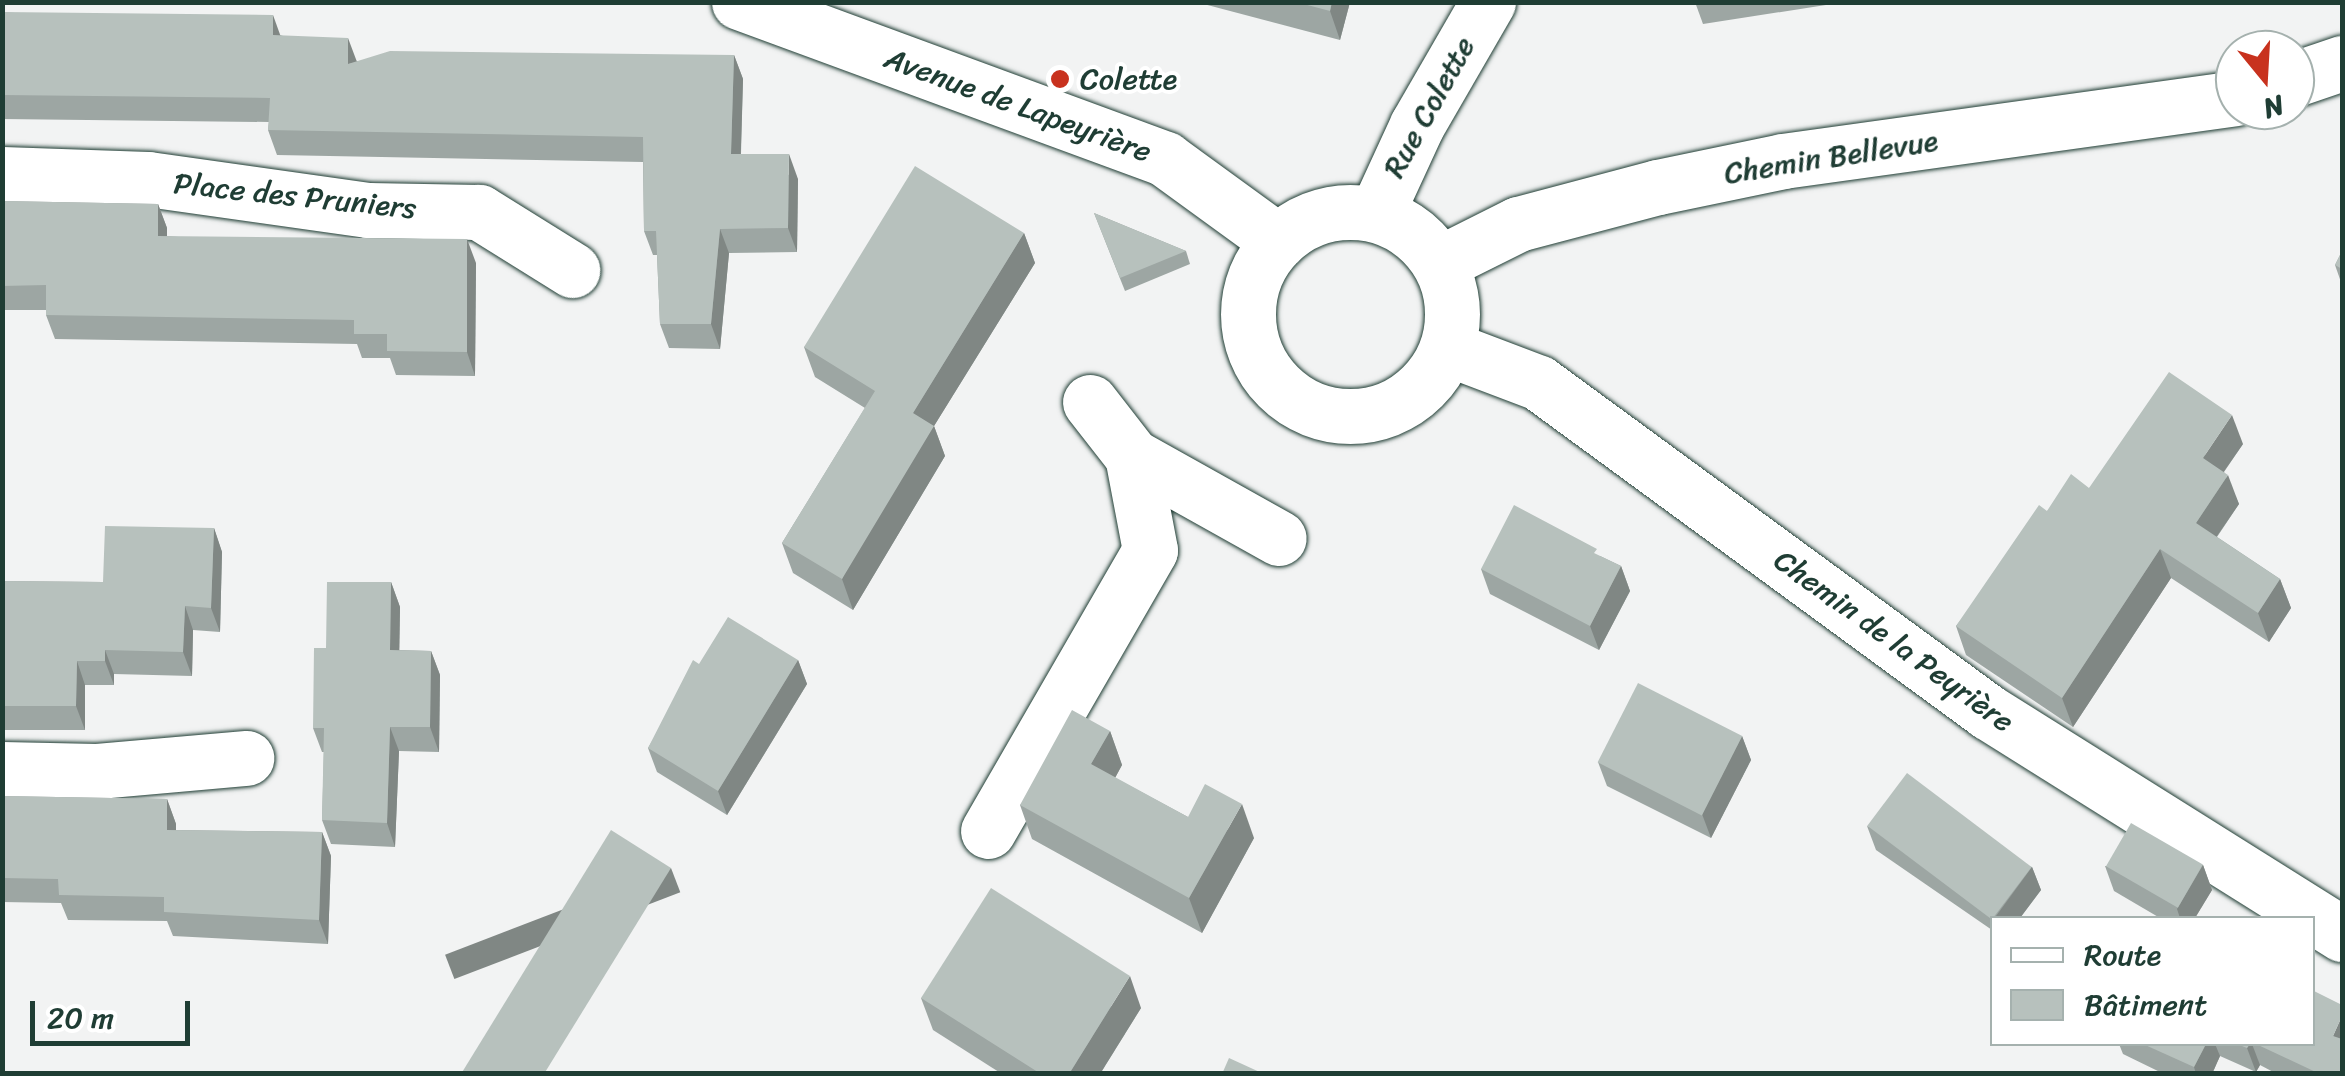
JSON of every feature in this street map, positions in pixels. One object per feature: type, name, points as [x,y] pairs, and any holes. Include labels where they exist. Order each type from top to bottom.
[{"type":"street","name":"Avenue de Lapeyrière","points":[[738,2],[1165,159],[1278,242]]},
{"type":"street","name":"Rue Colette","points":[[1376,214],[1417,125],[1488,2]]},
{"type":"street","points":[[2315,72],[2342,63]]},
{"type":"street","name":"Chemin Bellevue","points":[[1440,263],[1518,224],[1693,179],[2215,101]]},
{"type":"street","name":"Place des Pruniers","points":[[2,174],[148,179],[368,210],[479,212],[572,270]]},
{"type":"street","points":[[1376,214],[1423,241],[1440,263],[1453,305],[1447,348],[1432,376],[1382,411],[1321,412],[1293,399],[1270,378],[1248,322],[1260,265],[1278,242],[1324,216],[1376,214]]},
{"type":"street","name":"Chemin de la Peyrière","points":[[1447,348],[1539,383],[1988,712],[2313,916]]},
{"type":"street","points":[[1090,402],[1132,456],[1279,538]]},
{"type":"street","points":[[988,831],[1150,550],[1132,456]]},
{"type":"street","points":[[2,770],[97,770],[246,758]]},
{"type":"street","name":"Chemin de la Peyrière","points":[[2315,917],[2342,934]]},
{"type":"building","points":[[1296,2],[1332,2],[1330,11]]},
{"type":"building","points":[[2,12],[273,15],[273,35],[348,38],[348,64],[390,51],[734,55],[731,154],[789,154],[788,228],[720,229],[711,324],[660,324],[656,231],[644,231],[643,137],[268,130],[270,98],[2,95]]},
{"type":"building","points":[[915,166],[1024,233],[913,413],[934,426],[842,579],[782,543],[875,391],[804,347]]},
{"type":"building","points":[[2,201],[158,204],[158,236],[467,239],[467,352],[387,351],[387,334],[354,334],[354,320],[46,315],[46,285],[2,286]]},
{"type":"building","points":[[1094,213],[1186,251],[1120,278]]},
{"type":"building","points":[[2342,251],[2342,269],[2335,265]]},
{"type":"building","points":[[2169,372],[2232,415],[2203,458],[2228,475],[2196,523],[2280,579],[2258,613],[2160,549],[2062,698],[1956,626],[2039,505],[2047,511],[2071,474],[2089,488]]},
{"type":"building","points":[[1514,505],[1621,566],[1590,626],[1481,569]]},
{"type":"building","points":[[105,526],[214,528],[211,608],[185,606],[183,652],[105,650],[105,661],[77,661],[76,706],[2,706],[2,581],[103,582]]},
{"type":"building","points":[[327,582],[391,582],[390,650],[431,651],[430,727],[390,727],[387,823],[322,820],[324,728],[313,728],[314,648],[326,648]]},
{"type":"building","points":[[728,617],[798,660],[718,791],[648,748],[693,660],[699,664]]},
{"type":"building","points":[[1638,683],[1742,736],[1702,815],[1598,762]]},
{"type":"building","points":[[1072,710],[1110,731],[1091,764],[1188,817],[1205,784],[1242,804],[1189,898],[1020,805]]},
{"type":"building","points":[[1907,773],[2032,867],[1995,916],[1990,918],[1867,826]]},
{"type":"building","points":[[2,796],[167,799],[167,830],[322,832],[319,920],[164,912],[164,897],[59,895],[58,879],[2,878]]},
{"type":"building","points":[[2131,823],[2203,864],[2178,908],[2106,866]]},
{"type":"building","points":[[611,830],[671,868],[544,1074],[461,1074]]},
{"type":"building","points":[[991,888],[1130,976],[1069,1074],[1041,1074],[921,998]]},
{"type":"building","points":[[2315,992],[2342,1005],[2342,1016],[2333,1036],[2342,1039],[2342,1074],[2320,1074],[2260,1046],[2315,1046]]},
{"type":"building","points":[[2147,1046],[2205,1046],[2194,1067]]},
{"type":"building","points":[[1229,1058],[1264,1074],[1222,1074]]},
{"type":"place","name":"Colette","points":[[1060,79]]}]
